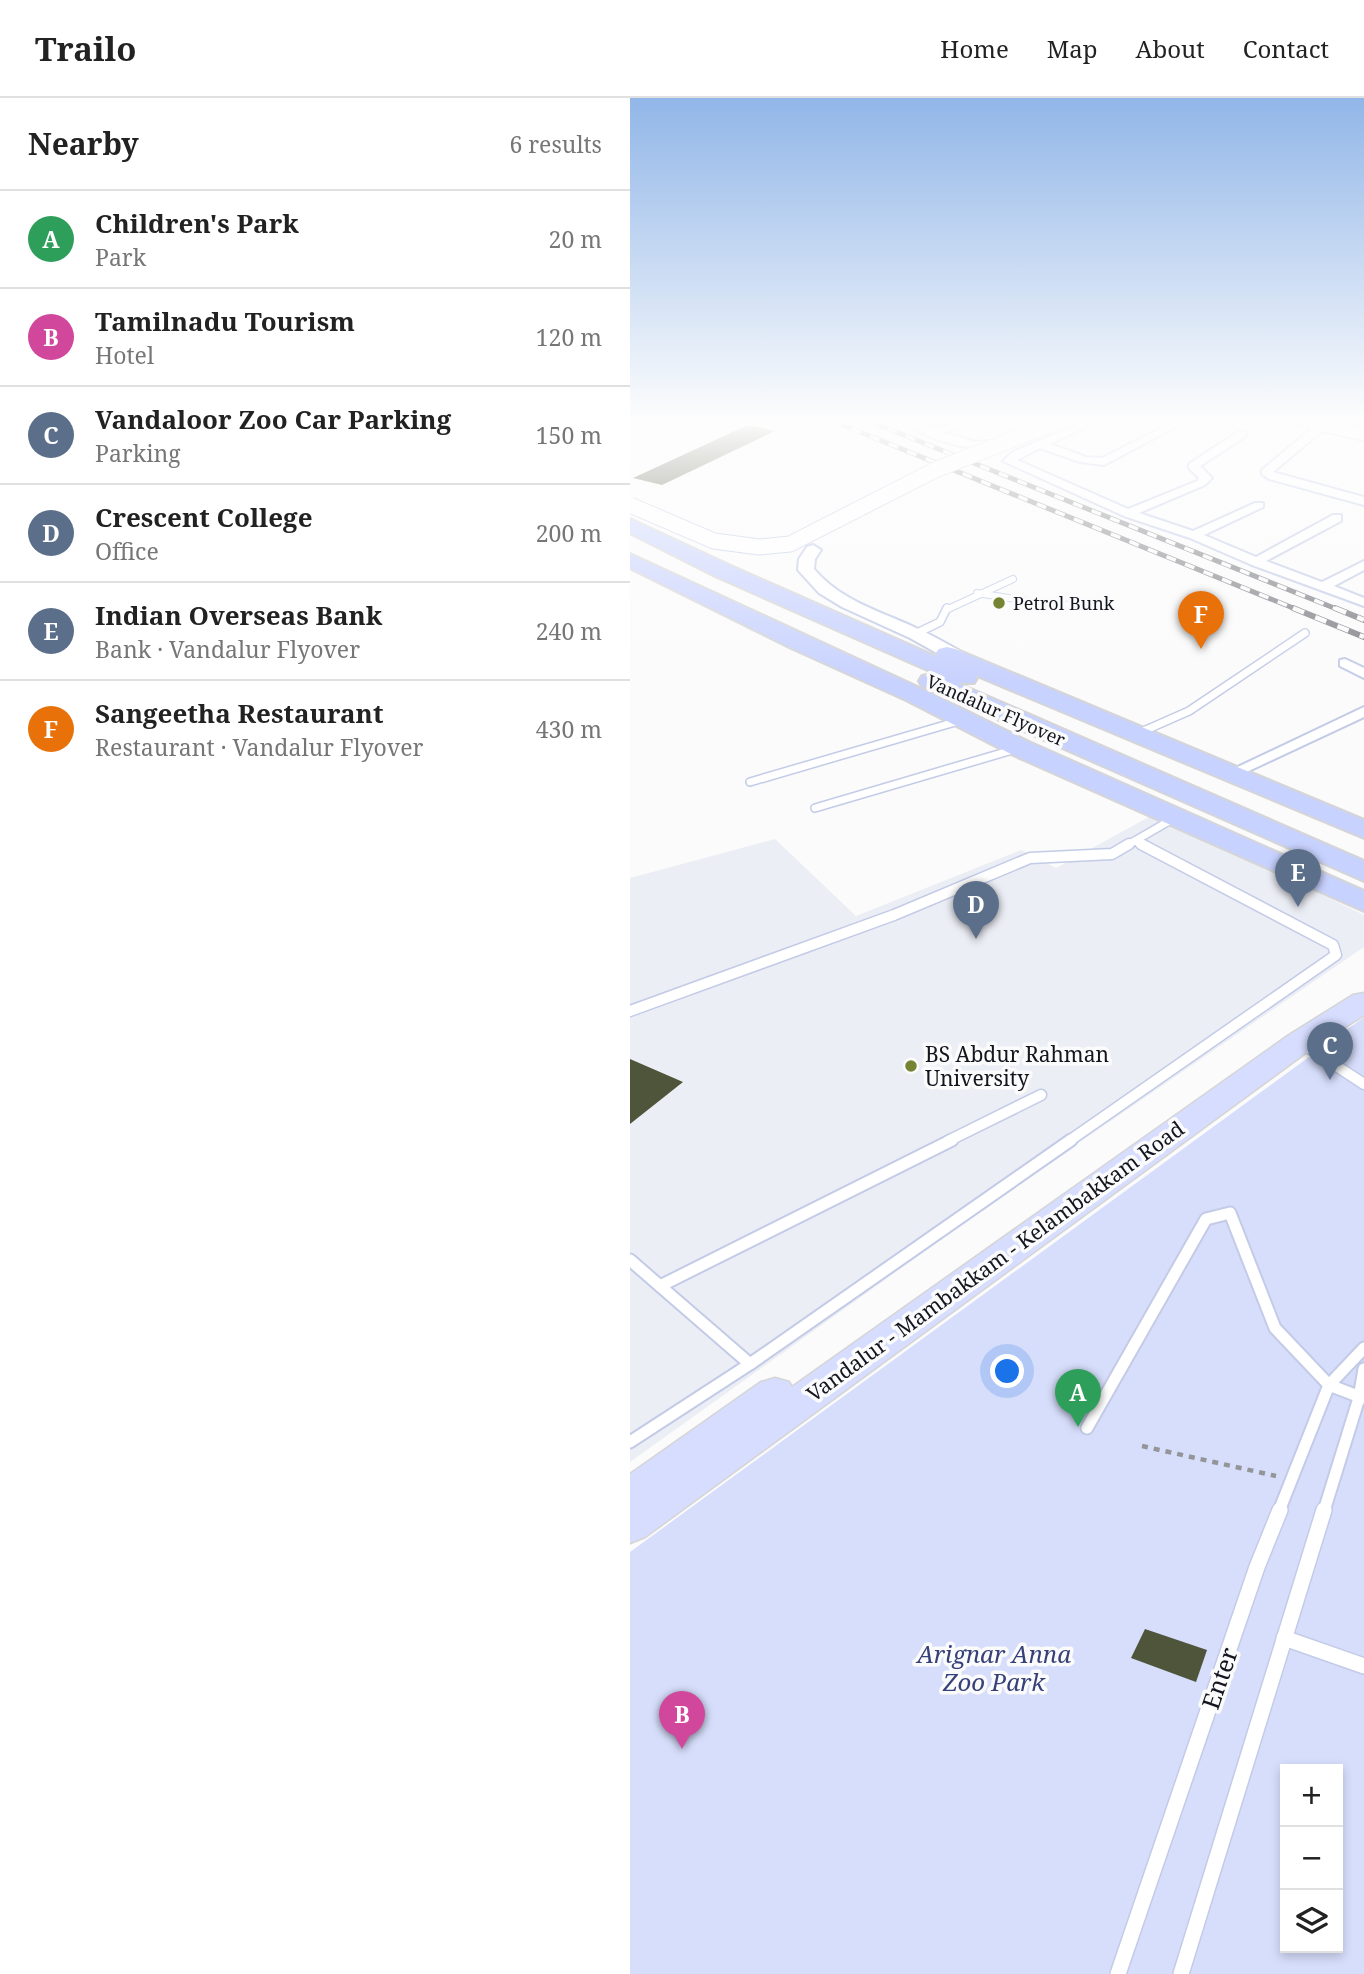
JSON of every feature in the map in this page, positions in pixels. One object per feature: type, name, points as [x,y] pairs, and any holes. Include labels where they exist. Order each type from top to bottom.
[{"type":"highway","name":"Vandalur Flyover","points":[[630,544],[695,557],[1364,852]]},
{"type":"highway","name":"Vandalur Flyover","points":[[630,544],[1364,872]]},
{"type":"highway","points":[[630,544],[797,642],[915,695],[1020,748],[1364,902]]},
{"type":"highway","points":[[695,557],[737,563],[1364,830]]},
{"type":"main road","name":"Vandalur - Mambakkam - Kelambakkam Road","points":[[630,1496],[1130,1142],[1282,1030],[1364,979]]},
{"type":"main road","name":"Vandalur - Mambakkam - Kelambakkam Road","points":[[630,1525],[1300,1042],[1364,1002]]},
{"type":"street","points":[[638,509],[714,541],[759,547],[790,544],[859,509]]},
{"type":"street","points":[[884,509],[813,550],[807,559],[806,570],[814,581],[832,596],[898,625],[966,662]]},
{"type":"street","points":[[1118,509],[1194,535],[1256,562],[1364,602]]},
{"type":"street","points":[[1128,513],[1139,509]]},
{"type":"street","points":[[1194,535],[1251,509]]},
{"type":"street","points":[[1256,562],[1337,518]]},
{"type":"street","points":[[1322,587],[1364,565]]},
{"type":"street","points":[[1345,663],[1364,674]]},
{"type":"street","points":[[1233,773],[1363,712]]},
{"type":"lane","points":[[915,634],[940,622],[946,609],[1013,579]]},
{"type":"lane","points":[[977,593],[1053,605],[1105,604]]},
{"type":"lane","points":[[1139,733],[1189,711],[1306,633]]},
{"type":"lane","points":[[750,782],[962,720]]},
{"type":"lane","points":[[815,808],[1020,748]]},
{"type":"lane","points":[[630,1011],[894,915],[1030,858],[1112,854],[1177,817]]},
{"type":"lane","points":[[630,1442],[750,1364],[1336,955],[1333,945],[1135,841]]},
{"type":"lane","points":[[1300,1042],[1364,1084]]},
{"type":"lane","points":[[660,1286],[1041,1095]]},
{"type":"lane","points":[[1087,1428],[1206,1219],[1230,1213],[1275,1328],[1329,1385],[1361,1398]]},
{"type":"lane","points":[[630,1260],[750,1364]]},
{"type":"lane","points":[[1329,1385],[1364,1348]]},
{"type":"lane","points":[[1181,1974],[1361,1398],[1364,1369]]},
{"type":"lane","name":"Enter","points":[[1118,1974],[1257,1567],[1329,1385]]},
{"type":"lane","points":[[1284,1638],[1364,1666]]},
{"type":"path","points":[[1142,1446],[1292,1480]]},
{"type":"shaded area","name":"BS Abdur Rahman University","points":[[1156,813],[1364,915],[1364,947],[1019,1184],[630,1462],[630,878],[775,839],[856,916],[1021,850],[1056,868]]},
{"type":"green space","name":"Arignar Anna Zoo Park","points":[[1364,1017],[1364,1974],[630,1974],[630,1552]]},
{"type":"building","points":[[630,1059],[683,1082],[630,1124]]},
{"type":"building","points":[[1145,1629],[1207,1650],[1196,1682],[1131,1658]]},
{"type":"railway","points":[[1048,509],[1298,610]]},
{"type":"railway","points":[[1087,509],[1339,610]]},
{"type":"railway","points":[[1293,608],[1364,637]]},
{"type":"railway","points":[[1335,608],[1364,620]]},
{"type":"place","name":"Petrol Bunk","points":[[999,603]]},
{"type":"place","name":"Sangeetha Restaurant","points":[[1201,649]]},
{"type":"place","name":"Indian Overseas Bank","points":[[1298,907]]},
{"type":"place","name":"Crescent College","points":[[976,939]]},
{"type":"place","name":"BS Abdur Rahman University","points":[[911,1066]]},
{"type":"place","name":"Vandaloor Zoo Car Parking","points":[[1330,1080]]},
{"type":"place","name":"Children's Park","points":[[1078,1427]]},
{"type":"place","name":"Tamilnadu Tourism","points":[[682,1749]]}]
